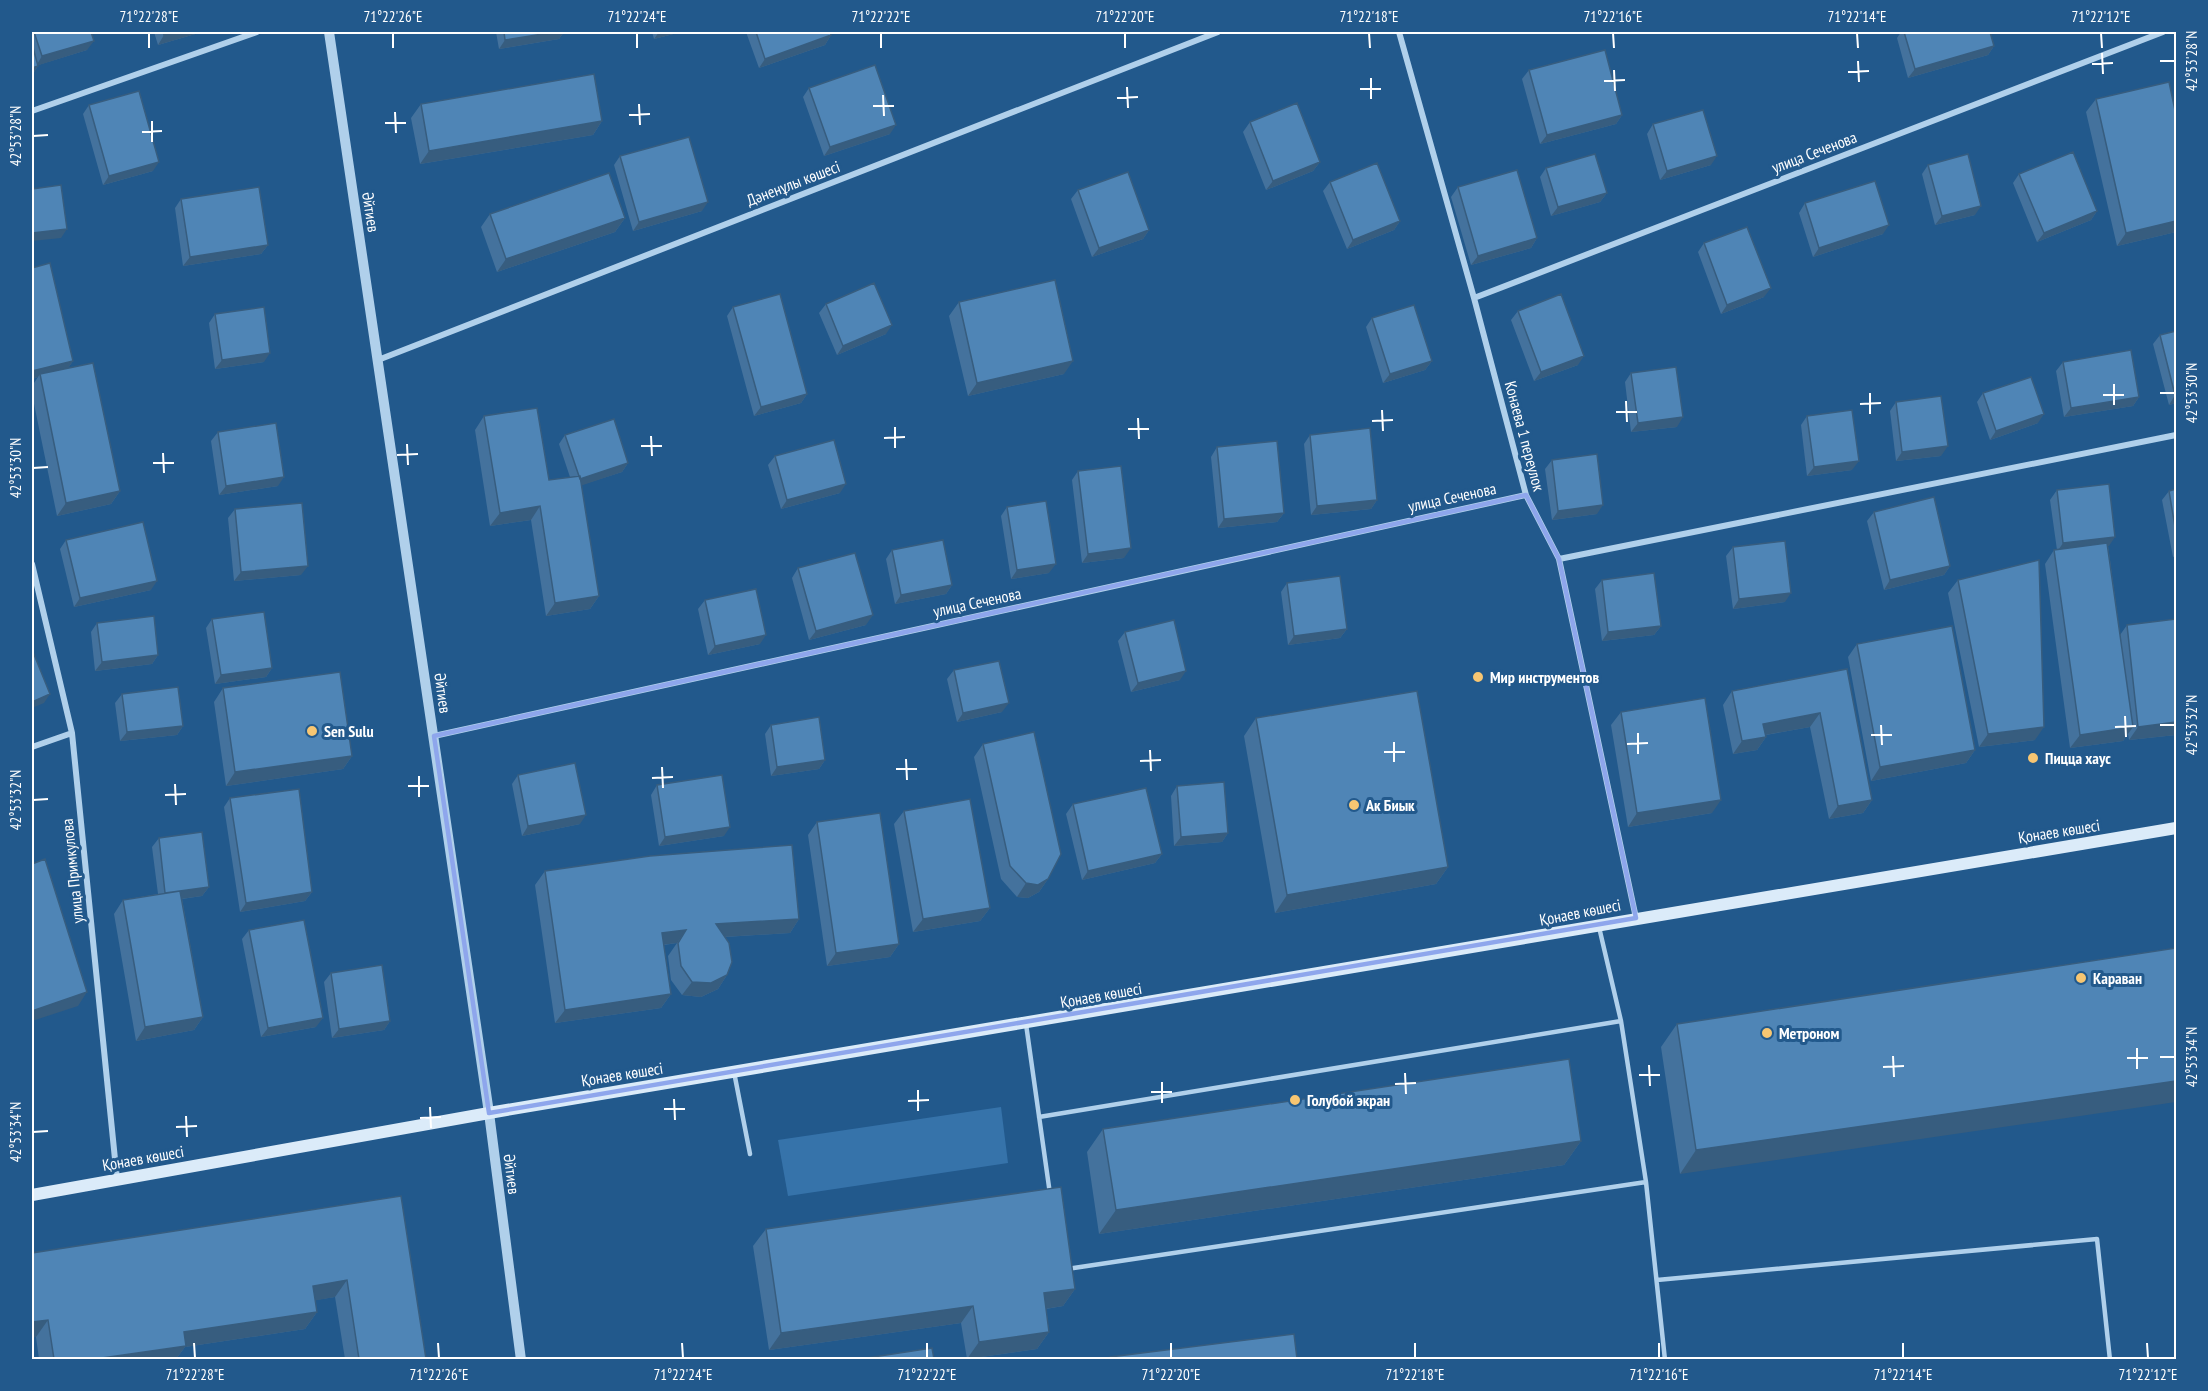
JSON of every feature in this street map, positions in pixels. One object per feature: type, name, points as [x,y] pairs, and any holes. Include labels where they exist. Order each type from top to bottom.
[{"type":"main road","name":"Қонаев көшесі","points":[[32,1195],[489,1113],[2176,828]]},
{"type":"street","points":[[32,111],[257,32]]},
{"type":"street","name":"Әйтиев","points":[[328,32],[489,1113],[521,1359]]},
{"type":"street","name":"Дәненұлы көшесі","points":[[378,360],[1218,32]]},
{"type":"street","name":"Конаева 1 переулок","points":[[1399,32],[1474,298],[1526,495],[1559,559],[1636,918]]},
{"type":"street","name":"улица Сеченова","points":[[1474,298],[2163,32]]},
{"type":"street","points":[[1559,559],[2176,435]]},
{"type":"street","name":"улица Сеченова","points":[[434,736],[1526,495]]},
{"type":"street","name":"улица Примкулова","points":[[32,564],[72,733],[117,1179]]},
{"type":"street","points":[[32,747],[72,733]]},
{"type":"lane","points":[[1599,926],[1621,1021],[1646,1182],[1665,1359]]},
{"type":"lane","points":[[1039,1117],[1621,1021]]},
{"type":"lane","points":[[1026,1024],[1051,1199]]},
{"type":"lane","points":[[734,1072],[750,1154]]},
{"type":"lane","points":[[1061,1270],[1646,1182]]},
{"type":"lane","points":[[1657,1281],[2097,1239],[2110,1359]]},
{"type":"highlighted area","points":[[1526,495],[1559,559],[1636,918],[489,1113],[434,736]]},
{"type":"shaded area","points":[[1001,1107],[1008,1163],[788,1196],[778,1140]]},
{"type":"building","points":[[34,32],[91,32],[94,41],[42,56]]},
{"type":"building","points":[[504,32],[555,32],[505,40]]},
{"type":"building","points":[[756,32],[830,32],[831,35],[765,59]]},
{"type":"building","points":[[1904,32],[1990,32],[1994,46],[1915,69]]},
{"type":"building","points":[[32,44],[38,66],[32,68]]},
{"type":"building","points":[[1605,50],[1622,115],[1547,135],[1529,70]]},
{"type":"building","points":[[875,65],[896,125],[830,147],[809,88]]},
{"type":"building","points":[[594,74],[602,121],[429,151],[421,104]]},
{"type":"building","points":[[2169,82],[2176,115],[2176,221],[2126,233],[2096,99]]},
{"type":"building","points":[[139,91],[159,162],[109,176],[89,105]]},
{"type":"building","points":[[1297,103],[1320,162],[1273,181],[1250,122]]},
{"type":"building","points":[[1703,110],[1717,156],[1667,171],[1653,124]]},
{"type":"building","points":[[689,137],[708,202],[639,222],[620,156]]},
{"type":"building","points":[[2073,152],[2097,211],[2044,233],[2019,174]]},
{"type":"building","points":[[1595,154],[1607,193],[1558,207],[1546,168]]},
{"type":"building","points":[[1968,154],[1981,206],[1942,216],[1928,165]]},
{"type":"building","points":[[1377,163],[1400,221],[1353,240],[1330,182]]},
{"type":"building","points":[[1517,170],[1537,238],[1478,256],[1458,187]]},
{"type":"building","points":[[1128,172],[1149,230],[1099,248],[1078,190]]},
{"type":"building","points":[[609,173],[625,218],[506,259],[490,214]]},
{"type":"building","points":[[1875,181],[1889,225],[1819,248],[1805,203]]},
{"type":"building","points":[[61,185],[67,229],[32,233],[32,189]]},
{"type":"building","points":[[259,187],[268,245],[190,257],[181,199]]},
{"type":"building","points":[[1747,227],[1771,288],[1727,305],[1704,243]]},
{"type":"building","points":[[50,263],[73,361],[32,371],[32,268]]},
{"type":"building","points":[[1055,280],[1073,361],[977,383],[959,302]]},
{"type":"building","points":[[874,283],[892,325],[843,346],[826,304]]},
{"type":"building","points":[[780,294],[807,394],[761,407],[733,307]]},
{"type":"building","points":[[1561,294],[1584,356],[1541,372],[1518,311]]},
{"type":"building","points":[[1414,305],[1432,361],[1390,374],[1372,318]]},
{"type":"building","points":[[264,307],[270,353],[222,360],[215,314]]},
{"type":"building","points":[[2176,331],[2176,395],[2175,395],[2160,335]]},
{"type":"building","points":[[2131,350],[2139,397],[2071,408],[2063,362]]},
{"type":"building","points":[[93,363],[120,491],[66,503],[40,374]]},
{"type":"building","points":[[1676,367],[1683,417],[1638,423],[1631,373]]},
{"type":"building","points":[[2031,377],[2044,414],[1996,431],[1983,393]]},
{"type":"building","points":[[1941,396],[1948,446],[1902,452],[1896,402]]},
{"type":"building","points":[[537,408],[549,480],[580,476],[599,596],[555,603],[540,506],[500,513],[484,416]]},
{"type":"building","points":[[1852,410],[1859,461],[1814,467],[1807,416]]},
{"type":"building","points":[[614,419],[628,463],[580,479],[565,435]]},
{"type":"building","points":[[276,423],[284,477],[226,486],[218,432]]},
{"type":"building","points":[[1370,428],[1377,500],[1317,506],[1310,435]]},
{"type":"building","points":[[834,440],[846,484],[787,500],[775,456]]},
{"type":"building","points":[[1277,441],[1284,513],[1224,519],[1217,447]]},
{"type":"building","points":[[1597,454],[1603,505],[1558,511],[1552,460]]},
{"type":"building","points":[[1121,466],[1131,548],[1088,554],[1078,471]]},
{"type":"building","points":[[2109,484],[2115,537],[2063,543],[2057,490]]},
{"type":"building","points":[[2176,489],[2176,533],[2169,491]]},
{"type":"building","points":[[1934,497],[1950,566],[1890,580],[1874,512]]},
{"type":"building","points":[[1046,501],[1056,564],[1017,570],[1007,507]]},
{"type":"building","points":[[302,503],[308,566],[241,572],[235,509]]},
{"type":"building","points":[[143,522],[157,581],[80,598],[66,540]]},
{"type":"building","points":[[943,540],[952,585],[901,595],[892,550]]},
{"type":"building","points":[[1785,541],[1791,593],[1739,599],[1733,547]]},
{"type":"building","points":[[2107,543],[2133,727],[2080,735],[2054,550]]},
{"type":"building","points":[[855,553],[873,615],[816,631],[798,568]]},
{"type":"building","points":[[2039,560],[2044,727],[1988,734],[1958,580]]},
{"type":"building","points":[[1654,573],[1661,626],[1608,632],[1602,580]]},
{"type":"building","points":[[1340,576],[1347,629],[1294,636],[1287,583]]},
{"type":"building","points":[[756,589],[766,635],[715,646],[705,600]]},
{"type":"building","points":[[264,612],[272,668],[221,675],[212,619]]},
{"type":"building","points":[[154,616],[158,655],[102,662],[97,623]]},
{"type":"building","points":[[2176,619],[2176,722],[2138,727],[2127,625]]},
{"type":"building","points":[[1174,620],[1186,671],[1138,683],[1125,632]]},
{"type":"building","points":[[1952,626],[1975,750],[1880,767],[1857,644]]},
{"type":"building","points":[[32,652],[50,694],[32,702]]},
{"type":"building","points":[[999,661],[1009,703],[963,713],[954,670]]},
{"type":"building","points":[[1847,669],[1872,800],[1838,806],[1820,713],[1763,724],[1766,737],[1742,741],[1732,691]]},
{"type":"building","points":[[340,672],[352,756],[235,772],[223,688]]},
{"type":"building","points":[[178,687],[183,726],[127,732],[122,694]]},
{"type":"building","points":[[1417,691],[1448,867],[1287,895],[1256,718]]},
{"type":"building","points":[[1705,698],[1721,800],[1637,813],[1621,712]]},
{"type":"building","points":[[819,717],[825,760],[777,767],[771,725]]},
{"type":"building","points":[[1034,732],[1061,854],[1048,879],[1038,885],[1026,883],[1010,866],[983,744]]},
{"type":"building","points":[[575,763],[586,815],[528,826],[518,775]]},
{"type":"building","points":[[722,775],[730,827],[665,837],[657,785]]},
{"type":"building","points":[[1224,782],[1228,833],[1181,837],[1177,786]]},
{"type":"building","points":[[1146,788],[1162,854],[1088,871],[1073,804]]},
{"type":"building","points":[[299,789],[312,892],[246,903],[230,798]]},
{"type":"building","points":[[970,799],[990,908],[923,919],[904,811]]},
{"type":"building","points":[[880,813],[899,944],[836,953],[817,822]]},
{"type":"building","points":[[202,832],[209,887],[165,893],[159,838]]},
{"type":"building","points":[[792,845],[799,919],[716,924],[729,943],[732,962],[727,975],[711,983],[692,982],[681,966],[678,943],[686,930],[662,933],[671,994],[565,1010],[545,871],[650,856]]},
{"type":"building","points":[[45,859],[87,992],[32,1011],[32,864]]},
{"type":"building","points":[[180,891],[203,1017],[145,1027],[123,900]]},
{"type":"building","points":[[304,920],[323,1018],[268,1028],[249,930]]},
{"type":"building","points":[[2176,948],[2176,1081],[1696,1150],[1677,1024]]},
{"type":"building","points":[[382,965],[390,1021],[339,1029],[331,973]]},
{"type":"building","points":[[1569,1059],[1581,1141],[1116,1210],[1103,1129]]},
{"type":"building","points":[[1061,1187],[1075,1289],[1044,1293],[1049,1332],[979,1342],[973,1306],[781,1333],[766,1229]]},
{"type":"building","points":[[401,1196],[426,1359],[359,1359],[347,1280],[313,1286],[317,1312],[184,1332],[186,1346],[95,1359],[54,1359],[48,1320],[32,1322],[32,1253]]},
{"type":"building","points":[[1294,1334],[1297,1359],[1110,1359],[1110,1357]]},
{"type":"building","points":[[932,1348],[934,1359],[860,1359]]},
{"type":"place","name":"Мир инструментов","points":[[1478,677]]},
{"type":"place","name":"Sen Sulu","points":[[312,731]]},
{"type":"place","name":"Пицца хаус","points":[[2033,758]]},
{"type":"place","name":"Ак Биык","points":[[1354,805]]},
{"type":"place","name":"Караван","points":[[2081,978]]},
{"type":"place","name":"Метроном","points":[[1767,1033]]},
{"type":"place","name":"Голубой экран","points":[[1295,1100]]}]
